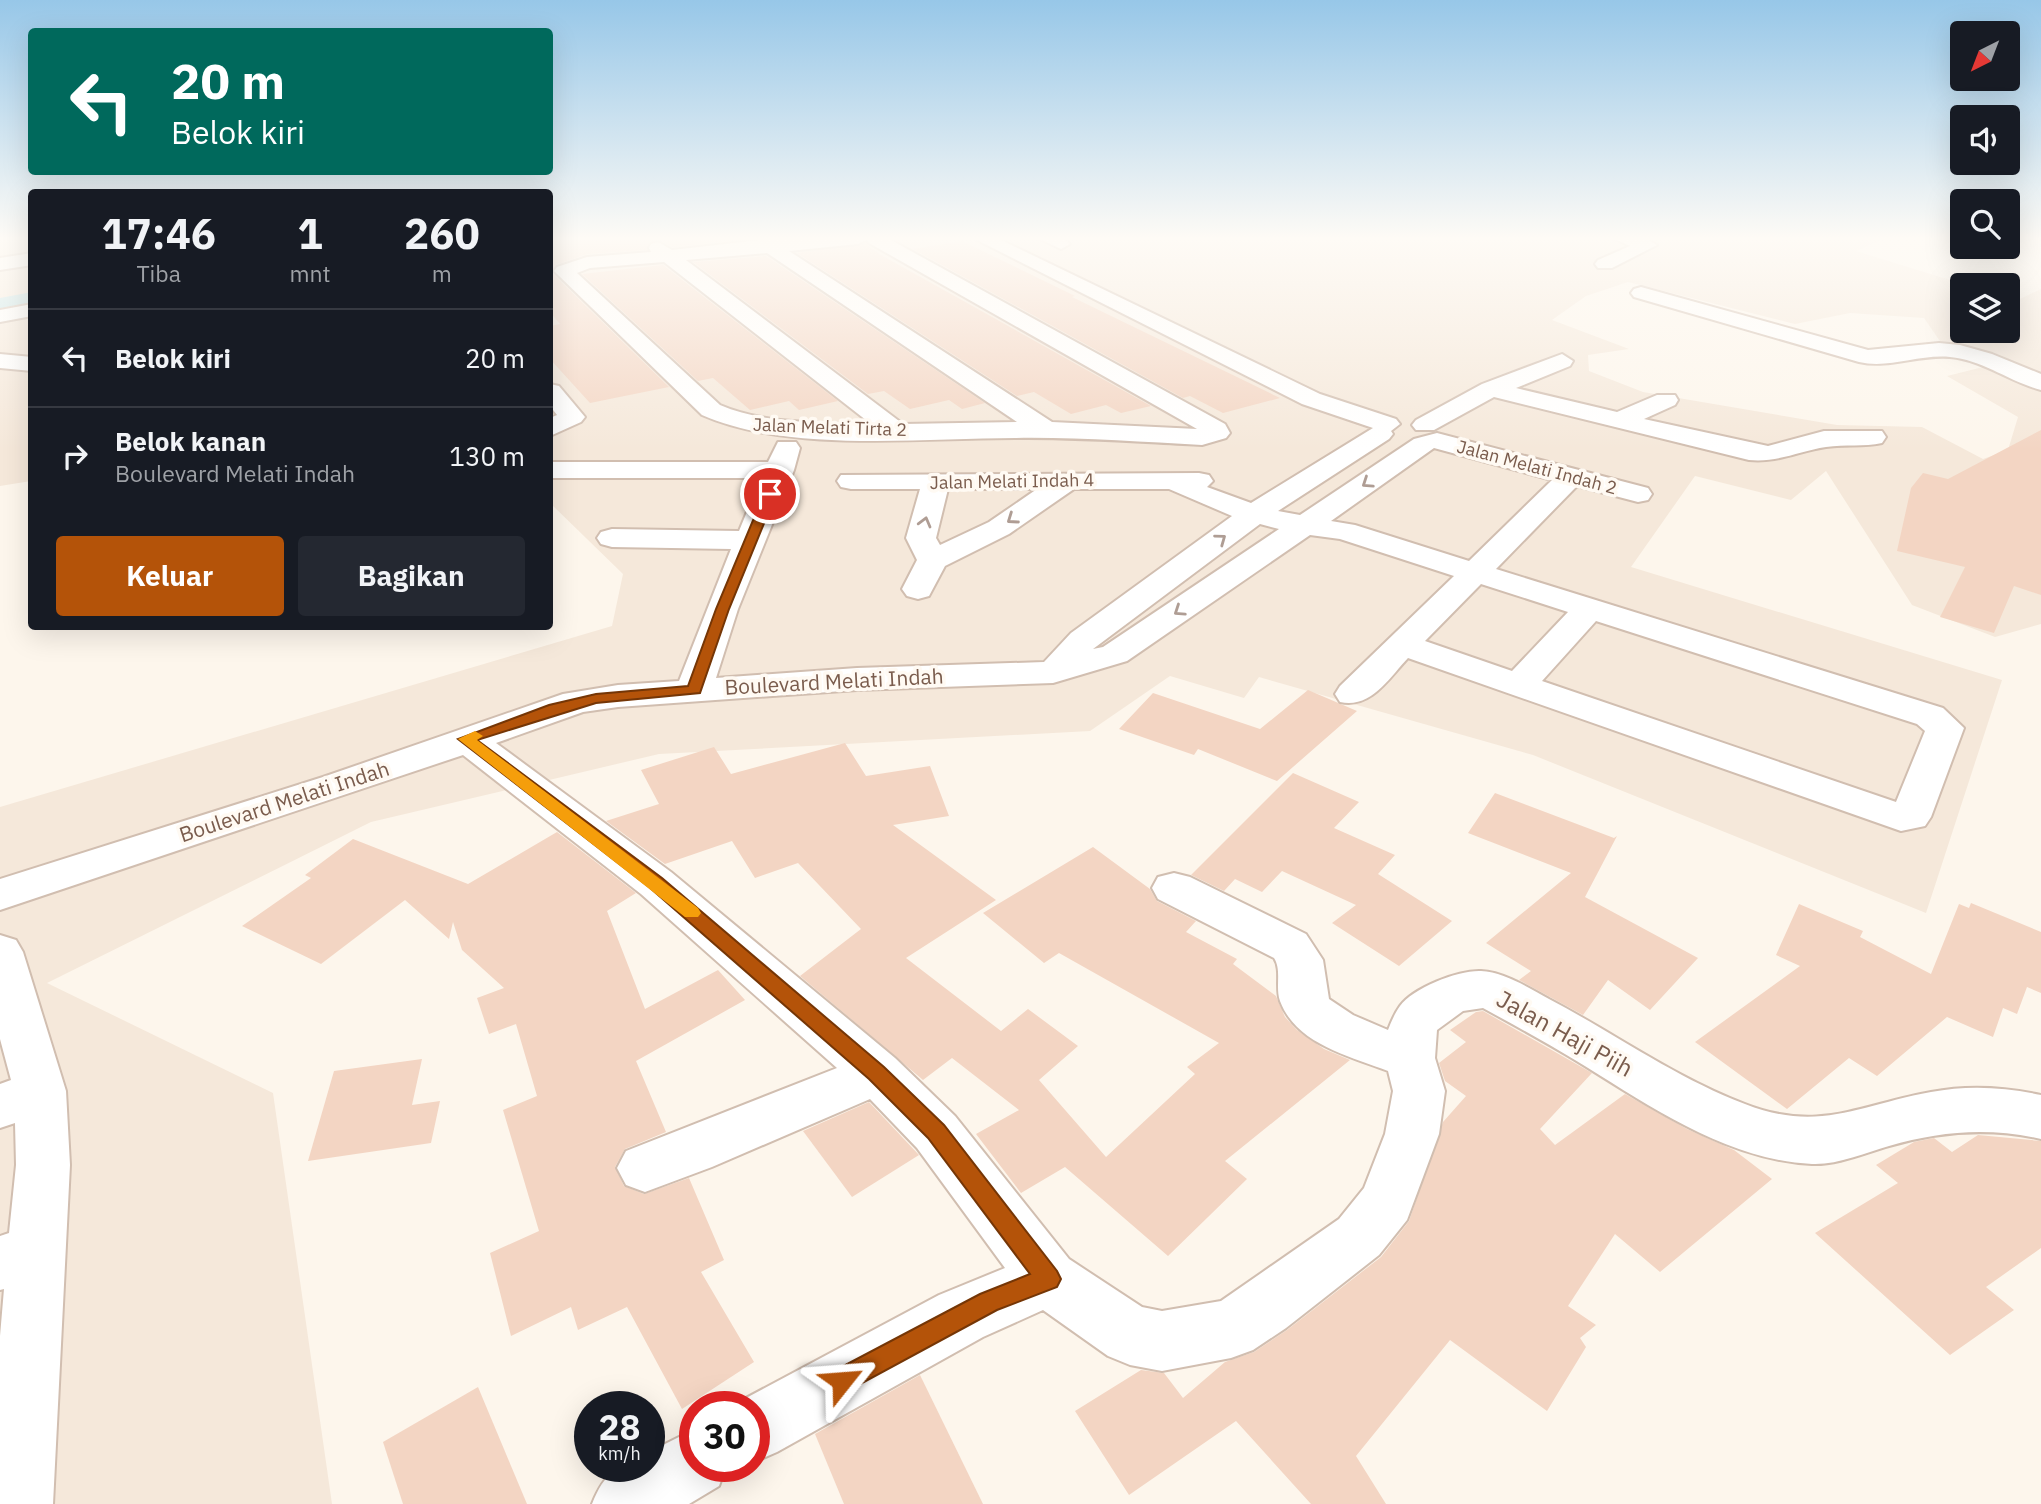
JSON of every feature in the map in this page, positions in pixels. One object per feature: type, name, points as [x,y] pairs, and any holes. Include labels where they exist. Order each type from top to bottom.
[{"type":"street","name":"Jalan Melati Tirta 2","points":[[605,309],[718,416],[741,424],[781,428],[1046,430],[1202,438],[1217,433],[1216,429],[1001,309]]},
{"type":"street","points":[[737,309],[895,430]]},
{"type":"street","points":[[864,309],[1046,430]]},
{"type":"street","name":"Jalan Melati Indah 2","points":[[1127,309],[1311,399],[1384,428],[1428,437],[1638,494]]},
{"type":"street","points":[[1699,309],[1867,356],[1881,358],[1942,350],[1961,351],[2041,383]]},
{"type":"street","points":[[0,316],[28,311]]},
{"type":"street","points":[[0,361],[28,364]]},
{"type":"street","name":"Boulevard Melati Indah","points":[[1,901],[466,739],[586,700],[870,678],[1053,672],[1115,654],[1322,524],[1491,389],[1562,361]]},
{"type":"street","points":[[1491,389],[1749,452],[1769,454],[1824,439],[1873,437]]},
{"type":"street","points":[[553,395],[572,417],[553,426]]},
{"type":"street","points":[[1620,420],[1666,400]]},
{"type":"street","points":[[1053,672],[1083,640],[1267,506],[1384,428]]},
{"type":"street","points":[[553,470],[784,459],[750,540],[694,690]]},
{"type":"street","points":[[1353,694],[1572,476]]},
{"type":"street","name":"Jalan Melati Indah 4","points":[[852,481],[936,483],[1173,480],[1192,493],[1267,506],[1937,720],[1945,727],[1910,817],[1890,816],[1519,685]]},
{"type":"street","points":[[918,589],[932,560],[999,528],[1068,481]]},
{"type":"street","points":[[932,560],[921,538],[936,483]]},
{"type":"street","points":[[612,538],[750,540]]},
{"type":"street","points":[[1403,645],[1519,685],[1589,609]]},
{"type":"street","name":"Jalan Haji Piih","points":[[466,739],[656,883],[877,1073],[936,1132],[1048,1279],[1130,1335],[1162,1341],[1231,1329],[1265,1308],[1359,1237],[1387,1202],[1412,1134],[1419,1091],[1410,1058],[1410,1035],[1418,1018],[1446,998],[1482,989],[1500,995],[1703,1108],[1779,1138],[1813,1141],[1832,1139],[1903,1120],[1966,1110],[2015,1111],[2041,1117]]},
{"type":"street","points":[[1174,888],[1290,946],[1301,958],[1306,1004],[1324,1023],[1410,1058]]},
{"type":"street","points":[[0,952],[20,1099],[43,1165],[18,1257],[19,1504]]},
{"type":"street","points":[[645,1168],[693,1151],[877,1073]]},
{"type":"street","points":[[770,1420],[961,1316],[1048,1279]]},
{"type":"street","points":[[626,1504],[679,1472]]},
{"type":"shaded area","points":[[0,309],[28,309],[28,481],[0,486]]},
{"type":"shaded area","points":[[553,309],[1567,309],[1552,320],[1629,349],[1588,355],[1589,371],[1643,392],[1837,425],[1922,427],[1983,459],[2008,450],[2018,417],[1947,376],[1995,364],[1942,344],[1924,318],[1850,313],[1795,324],[1736,309],[1950,309],[1950,343],[2020,343],[2020,309],[2041,309],[2041,624],[1995,637],[1912,605],[1826,471],[1791,500],[1695,476],[1631,567],[2002,680],[1926,913],[1533,755],[1259,677],[1244,698],[1170,676],[1090,731],[659,754],[371,822],[47,983],[273,1093],[332,1504],[0,1504],[0,807],[612,626],[623,574],[553,506]]},
{"type":"building","points":[[553,309],[589,309],[669,387],[590,403],[553,362],[553,325],[560,324],[553,316]]},
{"type":"building","points":[[620,309],[720,309],[838,401],[799,410],[789,401],[750,410],[713,378],[698,381]]},
{"type":"building","points":[[756,309],[845,309],[985,403],[962,409],[949,400],[910,409],[884,391],[868,394]]},
{"type":"building","points":[[883,309],[978,309],[1151,406],[1121,413],[1106,405],[1071,414],[1034,392],[1017,396]]},
{"type":"building","points":[[1022,309],[1097,309],[1280,398],[1223,413],[1190,396],[1183,398]]},
{"type":"building","points":[[2041,430],[2041,595],[2014,586],[1994,633],[1940,617],[1965,567],[1897,551],[1911,488],[1923,473],[1948,479]]},
{"type":"building","points":[[1308,690],[1357,711],[1277,781],[1198,749],[1194,755],[1119,729],[1153,693],[1260,729]]},
{"type":"building","points":[[845,743],[866,776],[930,766],[949,816],[893,825],[996,900],[906,958],[1001,1031],[1028,1009],[1078,1046],[1039,1080],[1106,1157],[1195,1074],[1187,1067],[1219,1043],[1059,953],[1044,963],[983,913],[1093,847],[1150,889],[1157,901],[1196,921],[1186,932],[1237,959],[1233,964],[1276,996],[1285,1017],[1297,1030],[1324,1049],[1350,1060],[1225,1161],[1247,1179],[1168,1256],[1065,1167],[1021,1193],[976,1134],[1019,1110],[952,1058],[923,1080],[800,976],[861,929],[798,863],[755,878],[732,841],[665,864],[606,821],[659,804],[641,770],[714,747],[731,774]]},
{"type":"building","points":[[1293,773],[1359,802],[1334,828],[1395,855],[1378,874],[1452,921],[1399,966],[1332,923],[1356,905],[1282,871],[1262,892],[1235,879],[1224,891],[1191,875]]},
{"type":"building","points":[[1495,793],[1614,838],[1617,836],[1585,897],[1698,958],[1650,1010],[1608,980],[1583,1015],[1519,980],[1531,971],[1486,943],[1571,873],[1468,833]]},
{"type":"building","points":[[557,832],[636,893],[607,911],[645,1009],[718,970],[745,1000],[636,1061],[666,1132],[625,1149],[615,1167],[624,1186],[644,1194],[689,1178],[724,1260],[701,1272],[754,1362],[710,1391],[679,1391],[679,1403],[627,1307],[578,1330],[571,1307],[511,1336],[490,1253],[539,1231],[503,1110],[537,1096],[516,1024],[489,1034],[477,998],[504,988],[462,950],[453,922],[449,939],[405,900],[321,964],[242,926],[311,878],[305,875],[353,839],[468,884]]},
{"type":"building","points":[[1971,903],[2041,932],[2041,993],[2027,987],[2017,1014],[2003,1008],[1993,1037],[1947,1017],[1877,1076],[1849,1058],[1787,1109],[1695,1042],[1800,966],[1776,955],[1799,904],[1863,931],[1860,937],[1931,974],[1959,904],[1969,908]]},
{"type":"building","points":[[1483,1011],[1592,1073],[1540,1129],[1555,1145],[1625,1094],[1687,1129],[1734,1150],[1772,1179],[1660,1272],[1615,1234],[1568,1306],[1596,1325],[1580,1338],[1586,1347],[1547,1411],[1450,1340],[1356,1456],[1386,1504],[1311,1504],[1236,1421],[1129,1495],[1075,1411],[1141,1370],[1164,1373],[1183,1398],[1225,1362],[1254,1352],[1287,1330],[1381,1257],[1409,1221],[1443,1122],[1466,1096],[1445,1081],[1439,1063],[1466,1042],[1450,1030],[1476,1012]]},
{"type":"building","points":[[422,1059],[412,1105],[440,1101],[431,1143],[308,1161],[334,1071]]},
{"type":"building","points":[[869,1102],[919,1155],[852,1197],[803,1131]]},
{"type":"building","points":[[1978,1135],[2041,1141],[2041,1248],[1986,1287],[2014,1310],[1950,1355],[1815,1233],[1898,1183],[1876,1165],[1914,1142],[1934,1138],[1952,1152]]},
{"type":"building","points":[[920,1375],[983,1504],[844,1504],[815,1434]]},
{"type":"building","points":[[478,1387],[527,1504],[403,1504],[383,1442]]},
{"type":"slow traffic","points":[[475,736],[466,739],[656,883],[691,913]]},
{"type":"route","points":[[770,494],[722,609],[694,690],[576,702],[466,739],[656,883],[877,1073],[936,1132],[1048,1279],[988,1302],[842,1381]]}]
